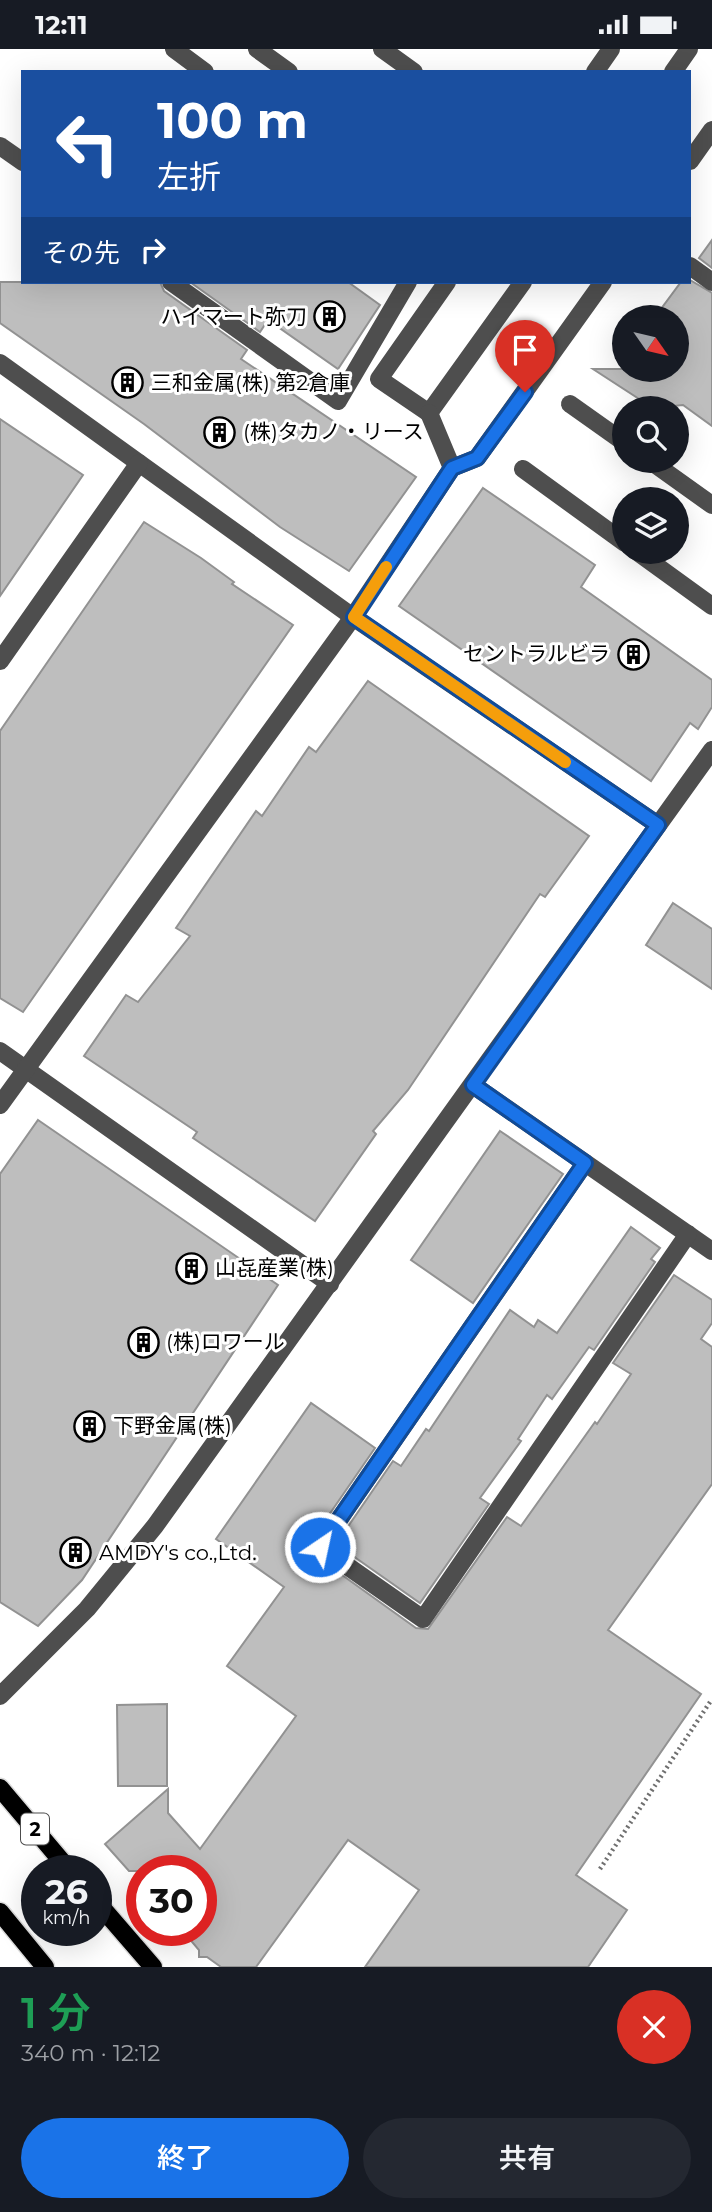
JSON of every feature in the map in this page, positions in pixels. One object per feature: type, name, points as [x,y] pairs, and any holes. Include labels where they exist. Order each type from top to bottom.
[{"type":"main road","name":"2","points":[[0,1788],[57,1855]]},
{"type":"main road","points":[[0,1912],[45,1967]]},
{"type":"main road","points":[[112,1920],[153,1967]]},
{"type":"street","points":[[174,49],[202,70]]},
{"type":"street","points":[[257,49],[286,70]]},
{"type":"street","points":[[382,49],[411,70]]},
{"type":"street","points":[[596,70],[611,49]]},
{"type":"street","points":[[674,70],[690,49]]},
{"type":"street","points":[[691,160],[712,129]]},
{"type":"street","points":[[0,146],[21,161]]},
{"type":"street","points":[[691,268],[712,282]]},
{"type":"street","points":[[174,284],[338,401],[401,285]]},
{"type":"street","points":[[446,284],[379,379],[429,413],[452,468]]},
{"type":"street","points":[[429,413],[522,284]]},
{"type":"street","points":[[0,1105],[354,617],[452,468],[477,458],[602,284]]},
{"type":"street","points":[[0,363],[354,617],[658,825]]},
{"type":"street","points":[[570,404],[612,434]]},
{"type":"street","points":[[0,661],[139,464]]},
{"type":"street","points":[[523,469],[612,534]]},
{"type":"street","points":[[667,473],[712,505]]},
{"type":"street","points":[[654,564],[712,606]]},
{"type":"street","points":[[0,1696],[87,1609],[155,1526],[712,750]]},
{"type":"street","points":[[0,1051],[330,1284]]},
{"type":"street","points":[[473,1085],[712,1251]]},
{"type":"street","points":[[585,1163],[320,1547],[423,1619],[688,1234]]},
{"type":"path","points":[[600,1869],[712,1699]]},
{"type":"building","points":[[712,240],[712,268],[699,258]]},
{"type":"building","points":[[691,281],[712,293],[712,426],[689,409],[689,396],[635,396],[613,382],[690,381],[690,305],[664,305],[680,284],[691,284]]},
{"type":"building","points":[[0,282],[161,284],[164,291],[247,350],[241,359],[416,477],[349,571],[280,527],[144,424],[0,323]]},
{"type":"building","name":"ハイマート弥刀","points":[[193,284],[351,284],[380,305],[338,369],[268,320],[260,332]]},
{"type":"building","points":[[593,369],[612,369],[612,381]]},
{"type":"building","points":[[0,419],[83,475],[0,596]]},
{"type":"building","points":[[483,488],[595,565],[581,587],[712,680],[712,707],[698,729],[690,723],[651,781],[399,606]]},
{"type":"building","points":[[144,522],[201,558],[234,582],[232,584],[293,625],[23,1012],[0,998],[0,731]]},
{"type":"building","points":[[368,681],[589,836],[545,897],[540,894],[408,1090],[373,1131],[376,1134],[315,1221],[193,1138],[197,1132],[84,1056],[126,995],[138,1002],[190,936],[176,928],[256,811],[262,816],[309,747],[316,752]]},
{"type":"building","points":[[673,903],[712,929],[712,989],[646,945]]},
{"type":"building","points":[[38,1120],[278,1285],[82,1580],[38,1626],[0,1602],[0,1174]]},
{"type":"building","points":[[500,1131],[563,1174],[473,1303],[411,1260]]},
{"type":"building","points":[[631,1227],[660,1248],[651,1259],[655,1262],[594,1350],[589,1347],[552,1399],[547,1395],[518,1439],[521,1441],[480,1498],[489,1504],[420,1603],[336,1544],[393,1461],[401,1466],[426,1429],[429,1431],[510,1310],[534,1327],[538,1320],[557,1333]]},
{"type":"building","points":[[674,1275],[712,1300],[712,1323],[701,1339],[712,1347],[712,1484],[608,1630],[701,1694],[576,1875],[627,1910],[588,1967],[365,1967],[419,1890],[348,1840],[256,1967],[221,1967],[207,1957],[199,1957],[196,1946],[217,1946],[217,1855],[126,1855],[126,1868],[105,1844],[168,1789],[168,1813],[200,1849],[296,1716],[227,1666],[284,1587],[216,1539],[311,1403],[375,1448],[311,1541],[310,1552],[416,1628],[428,1629],[507,1517],[521,1526],[595,1422],[597,1424],[631,1374],[613,1363]]},
{"type":"building","points":[[167,1704],[167,1786],[118,1786],[117,1705]]},
{"type":"slow traffic","points":[[386,567],[354,617],[565,762]]},
{"type":"place","name":"ハイマート弥刀","points":[[330,317]]},
{"type":"place","name":"三和金属(株) 第2倉庫","points":[[128,383]]},
{"type":"place","name":"(株)タカノ・リース","points":[[220,432]]},
{"type":"place","name":"セントラルビラ","points":[[633,654]]},
{"type":"place","name":"山㐂産業(株)","points":[[192,1268]]},
{"type":"place","name":"(株)ロワール","points":[[143,1342]]},
{"type":"place","name":"下野金属(株)","points":[[90,1426]]},
{"type":"place","name":"AMDY's co.,Ltd.","points":[[76,1553]]},
{"type":"route","points":[[320,1547],[585,1163],[473,1085],[658,825],[354,617],[452,468],[477,458],[525,392]]}]
